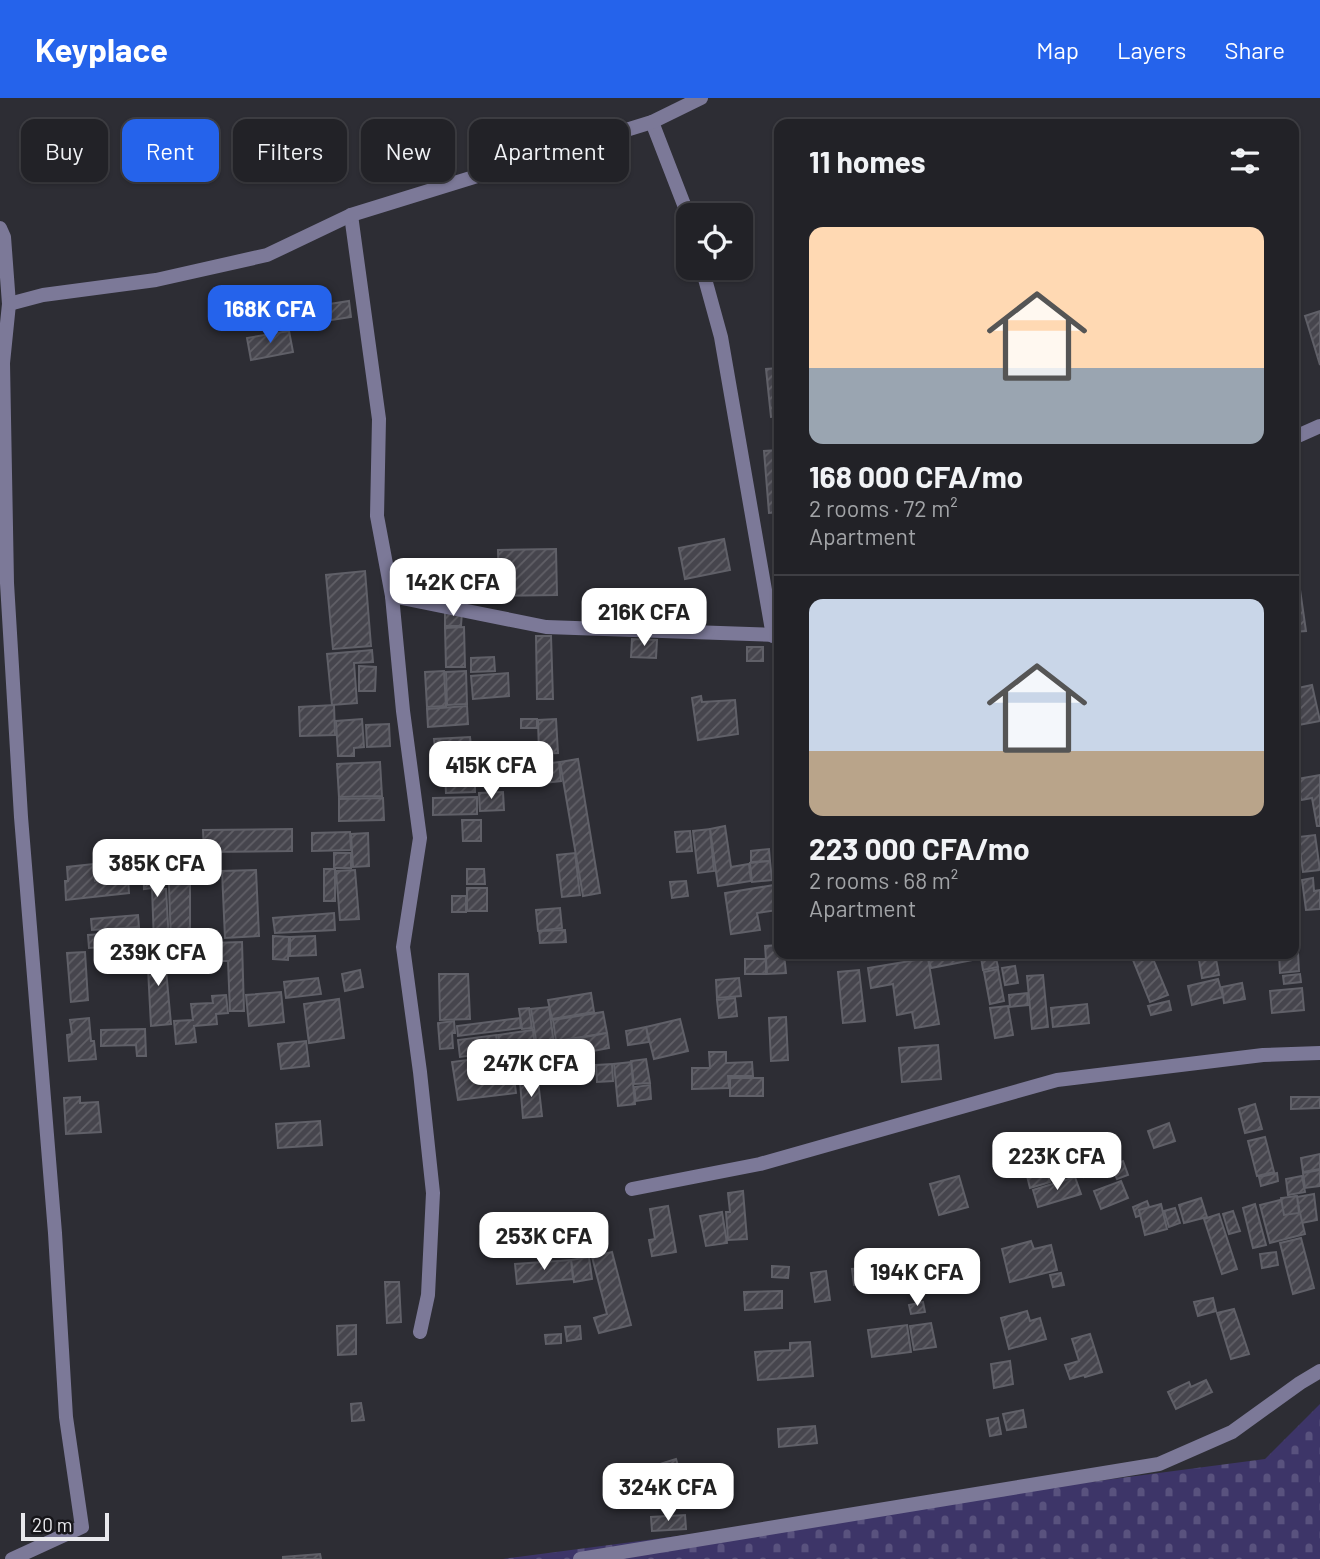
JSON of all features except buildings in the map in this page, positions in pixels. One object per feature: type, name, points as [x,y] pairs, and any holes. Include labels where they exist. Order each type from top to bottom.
[{"type":"street","points":[[9,304],[43,295],[156,280],[267,255],[351,215],[652,122],[701,98]]},
{"type":"street","points":[[652,122],[683,203]]},
{"type":"street","points":[[351,215],[379,419],[377,516],[392,596],[403,711],[420,838],[402,947],[420,1072],[433,1193],[428,1295],[420,1332]]},
{"type":"street","points":[[0,228],[4,237],[9,304],[2,363],[3,584],[55,1233],[66,1417],[82,1527],[12,1559]]},
{"type":"street","points":[[705,280],[721,337],[774,625]]},
{"type":"street","points":[[1299,435],[1320,426]]},
{"type":"street","points":[[392,596],[546,626],[774,636]]},
{"type":"street","points":[[632,1189],[760,1164],[1057,1080],[1263,1055],[1320,1053]]},
{"type":"street","points":[[580,1559],[1159,1464],[1232,1432],[1320,1371]]},
{"type":"green space","points":[[1320,1404],[1320,1559],[503,1559],[1265,1459]]}]
